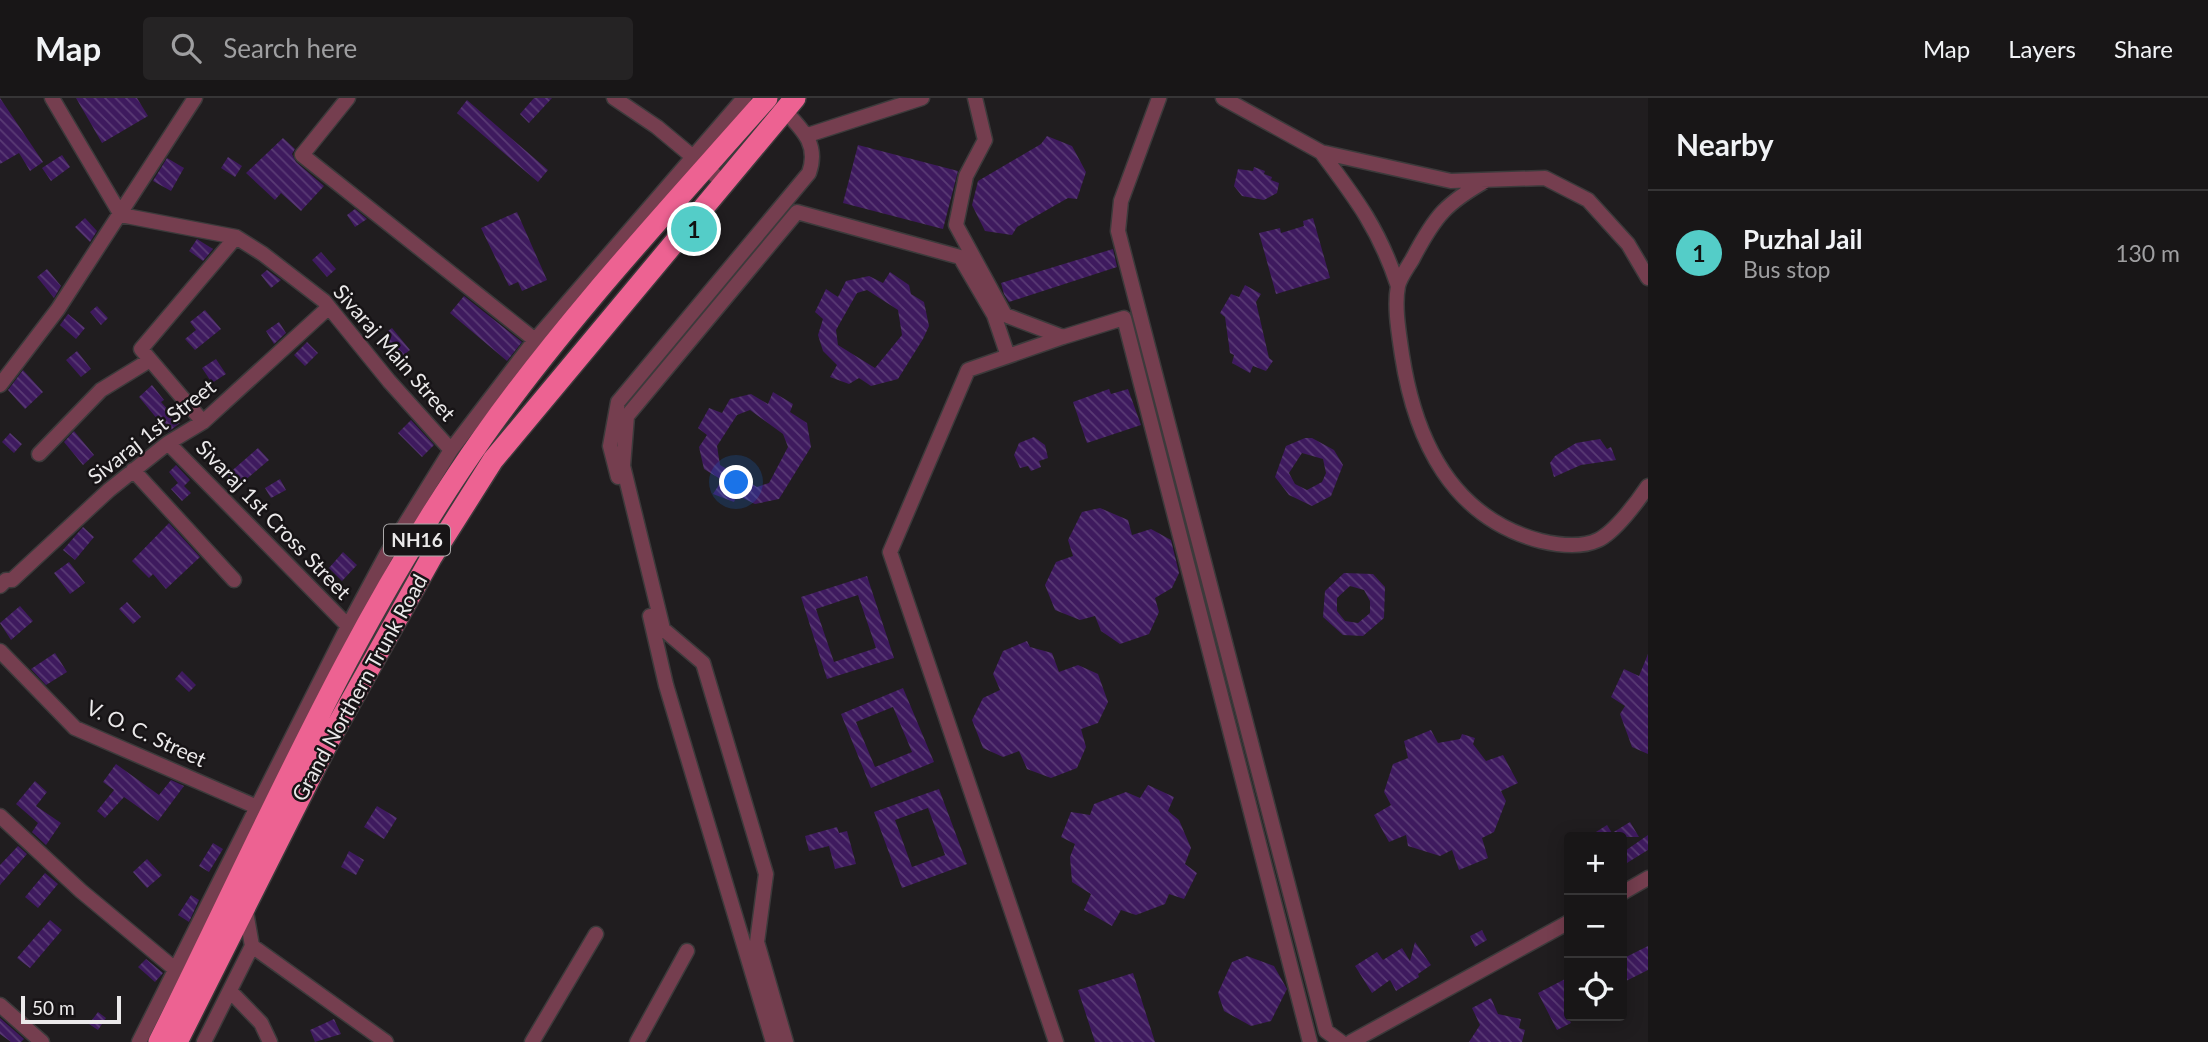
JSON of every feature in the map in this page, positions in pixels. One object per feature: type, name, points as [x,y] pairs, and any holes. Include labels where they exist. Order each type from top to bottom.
[{"type":"highway","name":"Grand Northern Trunk Road","points":[[159,1042],[269,813],[361,638],[464,465],[548,351],[700,161],[782,102]]},
{"type":"highway","name":"Grand Northern Trunk Road","points":[[177,1042],[328,742],[405,604],[493,460],[723,181],[782,102]]},
{"type":"street","points":[[51,98],[121,215]]},
{"type":"street","points":[[0,385],[58,309],[195,98]]},
{"type":"street","points":[[348,98],[302,155],[535,340]]},
{"type":"street","points":[[139,1042],[348,626],[386,555],[451,450],[535,340],[648,212],[700,161],[744,98]]},
{"type":"street","points":[[808,135],[922,98]]},
{"type":"street","points":[[975,98],[985,140],[966,176],[956,225],[1005,315],[1063,337]]},
{"type":"street","points":[[1159,98],[1121,201],[1118,231],[1326,1031],[1341,1042]]},
{"type":"street","points":[[1223,98],[1321,152],[1451,181],[1545,178],[1588,200],[1628,244],[1648,278]]},
{"type":"street","points":[[617,99],[723,181]]},
{"type":"street","points":[[773,1042],[666,685],[610,446],[618,401],[809,173],[814,160],[808,135],[782,102]]},
{"type":"street","points":[[1321,152],[1361,204],[1384,244],[1398,286],[1398,329],[1408,398],[1425,444],[1462,498],[1514,534],[1562,546],[1598,540],[1636,504],[1648,486]]},
{"type":"street","points":[[1398,286],[1432,221],[1463,193],[1488,180]]},
{"type":"street","points":[[786,1042],[757,942],[766,874],[703,663],[663,629],[623,466],[627,416],[797,212],[960,257],[995,315],[1008,356]]},
{"type":"street","name":"Sivaraj Main Street","points":[[121,215],[236,237],[263,254],[329,307],[389,381],[451,450]]},
{"type":"street","points":[[203,422],[141,349],[236,237]]},
{"type":"street","name":"Sivaraj 1st Street","points":[[0,586],[6,580],[12,580],[134,470],[168,443],[203,422],[329,307]]},
{"type":"street","points":[[1056,1042],[890,552],[968,370],[1124,318],[1310,1042]]},
{"type":"street","points":[[39,454],[101,390],[150,360]]},
{"type":"street","name":"Sivaraj 1st Cross Street","points":[[168,443],[348,626]]},
{"type":"street","points":[[134,470],[234,580]]},
{"type":"street","name":"V. O. C. Street","points":[[0,651],[75,729],[257,807]]},
{"type":"street","points":[[0,816],[81,891],[176,970]]},
{"type":"street","points":[[1627,889],[1648,878]]},
{"type":"street","points":[[205,1042],[252,946],[245,904]]},
{"type":"street","points":[[1351,1042],[1564,925]]},
{"type":"street","points":[[532,1042],[596,934]]},
{"type":"street","points":[[252,946],[386,1042]]},
{"type":"street","points":[[637,1042],[687,951]]},
{"type":"street","points":[[230,991],[261,1023],[270,1042]]},
{"type":"street","points":[[0,1005],[36,1040]]},
{"type":"building","points":[[0,98],[43,162],[30,171],[19,153],[0,164]]},
{"type":"building","points":[[76,98],[137,98],[148,116],[102,143]]},
{"type":"building","points":[[534,98],[552,98],[529,123],[520,114]]},
{"type":"building","points":[[467,100],[548,170],[538,182],[457,113]]},
{"type":"building","points":[[1047,136],[1072,146],[1086,172],[1077,199],[1068,198],[1017,227],[1012,235],[985,231],[972,205],[978,181],[1041,144]]},
{"type":"building","points":[[283,138],[295,149],[292,154],[296,162],[324,186],[301,211],[281,193],[275,200],[246,173]]},
{"type":"building","points":[[858,145],[958,171],[943,229],[843,203]]},
{"type":"building","points":[[62,155],[70,167],[51,181],[42,168]]},
{"type":"building","points":[[228,157],[242,166],[235,177],[221,168]]},
{"type":"building","points":[[167,158],[184,168],[171,191],[153,181]]},
{"type":"building","points":[[1254,167],[1265,171],[1264,174],[1272,177],[1271,180],[1279,183],[1277,193],[1264,200],[1242,196],[1234,186],[1238,169],[1253,171]]},
{"type":"building","points":[[355,209],[367,219],[355,227],[347,215]]},
{"type":"building","points":[[517,212],[547,280],[522,291],[518,282],[509,286],[481,228]]},
{"type":"building","points":[[85,218],[97,231],[90,242],[75,227]]},
{"type":"building","points":[[1313,218],[1330,278],[1276,294],[1259,233],[1280,228],[1281,233],[1304,226],[1303,221]]},
{"type":"building","points":[[197,239],[213,249],[203,261],[189,251]]},
{"type":"building","points":[[1113,249],[1117,267],[1009,302],[1004,294],[1001,283]]},
{"type":"building","points":[[321,252],[336,269],[327,277],[312,260]]},
{"type":"building","points":[[47,269],[61,286],[54,298],[37,277]]},
{"type":"building","points":[[267,270],[281,280],[271,288],[261,275]]},
{"type":"building","points":[[890,272],[909,285],[911,294],[924,302],[929,326],[923,339],[898,379],[871,386],[859,378],[849,384],[830,377],[837,365],[823,351],[818,335],[823,319],[815,312],[826,289],[838,297],[846,281],[869,276],[883,283]],"holes":[[[867,290],[898,310],[902,335],[875,368],[838,345],[836,330],[857,293]]]},
{"type":"building","points":[[1245,285],[1261,294],[1256,302],[1269,358],[1273,361],[1266,371],[1253,366],[1250,373],[1232,363],[1234,355],[1230,353],[1225,317],[1220,313],[1231,294],[1239,297]]},
{"type":"building","points":[[464,296],[522,342],[507,361],[450,313]]},
{"type":"building","points":[[97,306],[108,318],[101,325],[90,312]]},
{"type":"building","points":[[205,310],[221,329],[195,350],[185,339],[196,330],[190,322]]},
{"type":"building","points":[[68,314],[85,328],[76,339],[60,325]]},
{"type":"building","points":[[279,322],[286,333],[274,344],[266,331]]},
{"type":"building","points":[[392,328],[410,350],[398,359],[380,337]]},
{"type":"building","points":[[307,342],[318,353],[305,366],[294,355]]},
{"type":"building","points":[[77,351],[91,369],[81,377],[66,360]]},
{"type":"building","points":[[216,359],[226,374],[212,383],[202,368]]},
{"type":"building","points":[[23,370],[43,392],[25,409],[8,390]]},
{"type":"building","points":[[152,385],[164,400],[161,402],[180,423],[168,432],[139,397]]},
{"type":"building","points":[[1109,389],[1111,394],[1128,389],[1141,425],[1087,443],[1073,402]]},
{"type":"building","points":[[773,392],[793,404],[790,412],[807,423],[811,447],[779,499],[755,504],[737,495],[734,502],[713,494],[722,480],[704,469],[699,447],[707,435],[698,428],[709,408],[722,413],[730,399],[751,394],[768,404]],"holes":[[[750,410],[783,434],[788,447],[769,483],[757,487],[720,465],[717,446],[737,415]]]},
{"type":"building","points":[[411,420],[434,445],[422,457],[398,433]]},
{"type":"building","points":[[74,431],[94,455],[83,465],[64,442]]},
{"type":"building","points":[[10,433],[22,444],[14,453],[2,442]]},
{"type":"building","points":[[1034,437],[1045,445],[1048,458],[1039,461],[1041,467],[1031,471],[1028,466],[1020,468],[1014,455],[1019,443]]},
{"type":"building","points":[[1312,438],[1334,450],[1343,465],[1331,496],[1312,506],[1289,495],[1275,477],[1286,446]],"holes":[[[1302,453],[1323,459],[1326,473],[1322,482],[1307,490],[1295,484],[1289,473]]]},
{"type":"building","points":[[1600,439],[1607,449],[1611,447],[1616,460],[1581,465],[1554,477],[1550,463],[1555,456],[1576,443]]},
{"type":"building","points":[[258,448],[269,460],[237,487],[227,475]]},
{"type":"building","points":[[176,465],[190,480],[184,486],[191,493],[182,501],[171,489],[178,483],[169,472]]},
{"type":"building","points":[[280,479],[286,490],[271,498],[265,488]]},
{"type":"building","points":[[1100,508],[1128,520],[1132,535],[1151,529],[1171,540],[1179,573],[1172,588],[1155,598],[1159,612],[1149,634],[1120,644],[1101,631],[1095,616],[1080,620],[1055,610],[1045,585],[1056,562],[1073,556],[1068,540],[1082,512]]},
{"type":"building","points":[[169,523],[200,557],[166,589],[153,574],[149,578],[132,561]]},
{"type":"building","points":[[83,527],[94,537],[75,560],[63,550]]},
{"type":"building","points":[[343,552],[357,565],[342,581],[329,568]]},
{"type":"building","points":[[69,562],[85,583],[70,594],[54,573]]},
{"type":"building","points":[[1344,573],[1373,574],[1385,587],[1384,618],[1363,636],[1343,635],[1323,617],[1325,591]],"holes":[[[1350,586],[1364,590],[1370,601],[1370,613],[1358,623],[1345,621],[1337,611],[1337,598]]]},
{"type":"building","points":[[867,576],[894,658],[827,679],[801,597]],"holes":[[[858,595],[876,648],[834,662],[816,609]]]},
{"type":"building","points":[[127,602],[141,617],[133,624],[119,609]]},
{"type":"building","points":[[20,606],[33,621],[11,640],[0,623]]},
{"type":"building","points":[[1027,641],[1030,647],[1052,653],[1059,672],[1078,665],[1098,674],[1108,702],[1098,723],[1081,729],[1086,747],[1077,768],[1051,778],[1027,769],[1019,751],[1003,757],[983,748],[972,720],[983,698],[1000,690],[993,674],[1003,651]]},
{"type":"building","points":[[55,653],[67,672],[46,685],[31,669]]},
{"type":"building","points":[[1648,654],[1648,754],[1632,747],[1620,714],[1625,706],[1611,697],[1624,669],[1639,676]]},
{"type":"building","points":[[182,671],[196,685],[189,692],[175,679]]},
{"type":"building","points":[[903,688],[934,762],[871,788],[841,714]],"holes":[[[893,707],[912,752],[875,767],[856,722]]]},
{"type":"building","points":[[1431,730],[1438,743],[1460,739],[1462,734],[1475,738],[1473,744],[1486,761],[1503,755],[1518,783],[1501,791],[1506,801],[1494,832],[1482,838],[1488,858],[1459,870],[1452,850],[1440,856],[1408,846],[1406,835],[1389,842],[1374,815],[1391,805],[1384,792],[1393,764],[1408,758],[1404,741]]},
{"type":"building","points":[[116,764],[159,795],[171,780],[184,786],[158,821],[124,797],[105,818],[97,811],[114,790],[103,782]]},
{"type":"building","points":[[35,781],[47,792],[36,806],[61,823],[46,845],[32,832],[38,823],[16,804]]},
{"type":"building","points":[[1148,785],[1174,797],[1168,811],[1179,820],[1191,848],[1185,864],[1197,873],[1184,899],[1169,894],[1165,904],[1136,915],[1121,910],[1112,926],[1084,910],[1091,894],[1072,882],[1070,857],[1075,844],[1061,837],[1071,812],[1090,815],[1094,804],[1126,792],[1140,798]]},
{"type":"building","points":[[939,789],[967,864],[902,888],[874,812]],"holes":[[[928,808],[945,855],[912,867],[895,820]]]},
{"type":"building","points":[[377,806],[397,818],[384,839],[364,827]]},
{"type":"building","points":[[1630,822],[1639,837],[1627,837],[1627,832],[1614,832]]},
{"type":"building","points":[[1607,825],[1611,832],[1596,832]]},
{"type":"building","points":[[837,827],[839,833],[847,831],[856,864],[835,869],[829,846],[809,851],[805,836]]},
{"type":"building","points":[[1648,835],[1648,850],[1627,863],[1627,850]]},
{"type":"building","points":[[213,843],[223,849],[209,872],[199,866]]},
{"type":"building","points":[[18,846],[27,854],[0,885],[0,865]]},
{"type":"building","points":[[349,851],[364,860],[356,875],[341,867]]},
{"type":"building","points":[[147,859],[162,875],[147,888],[133,872]]},
{"type":"building","points":[[45,873],[58,884],[38,908],[25,897]]},
{"type":"building","points":[[191,895],[199,900],[189,922],[178,915]]},
{"type":"building","points":[[50,920],[62,930],[30,968],[17,958]]},
{"type":"building","points":[[1482,930],[1487,940],[1475,947],[1470,936]]},
{"type":"building","points":[[1415,942],[1431,965],[1418,974],[1419,977],[1396,991],[1390,980],[1372,993],[1355,966],[1377,952],[1383,960],[1402,948],[1410,961]]},
{"type":"building","points":[[1648,946],[1648,970],[1627,980],[1627,956]]},
{"type":"building","points":[[1247,956],[1274,966],[1287,989],[1271,1021],[1251,1026],[1224,1011],[1218,993],[1232,962]]},
{"type":"building","points":[[146,959],[163,973],[155,982],[138,967]]},
{"type":"building","points":[[1133,973],[1155,1042],[1095,1042],[1078,990]]},
{"type":"building","points":[[1564,980],[1564,1021],[1571,1023],[1557,1030],[1538,993]]},
{"type":"building","points":[[1491,998],[1498,1014],[1521,1019],[1519,1028],[1525,1030],[1522,1042],[1469,1042],[1480,1025],[1472,1008]]},
{"type":"building","points":[[98,1012],[106,1018],[98,1030],[89,1024]]},
{"type":"building","points":[[0,1018],[24,1039],[21,1042],[11,1042],[0,1034]]},
{"type":"building","points":[[334,1019],[341,1034],[315,1042],[310,1030]]},
{"type":"place","name":"Puzhal Jail","points":[[694,229]]}]
